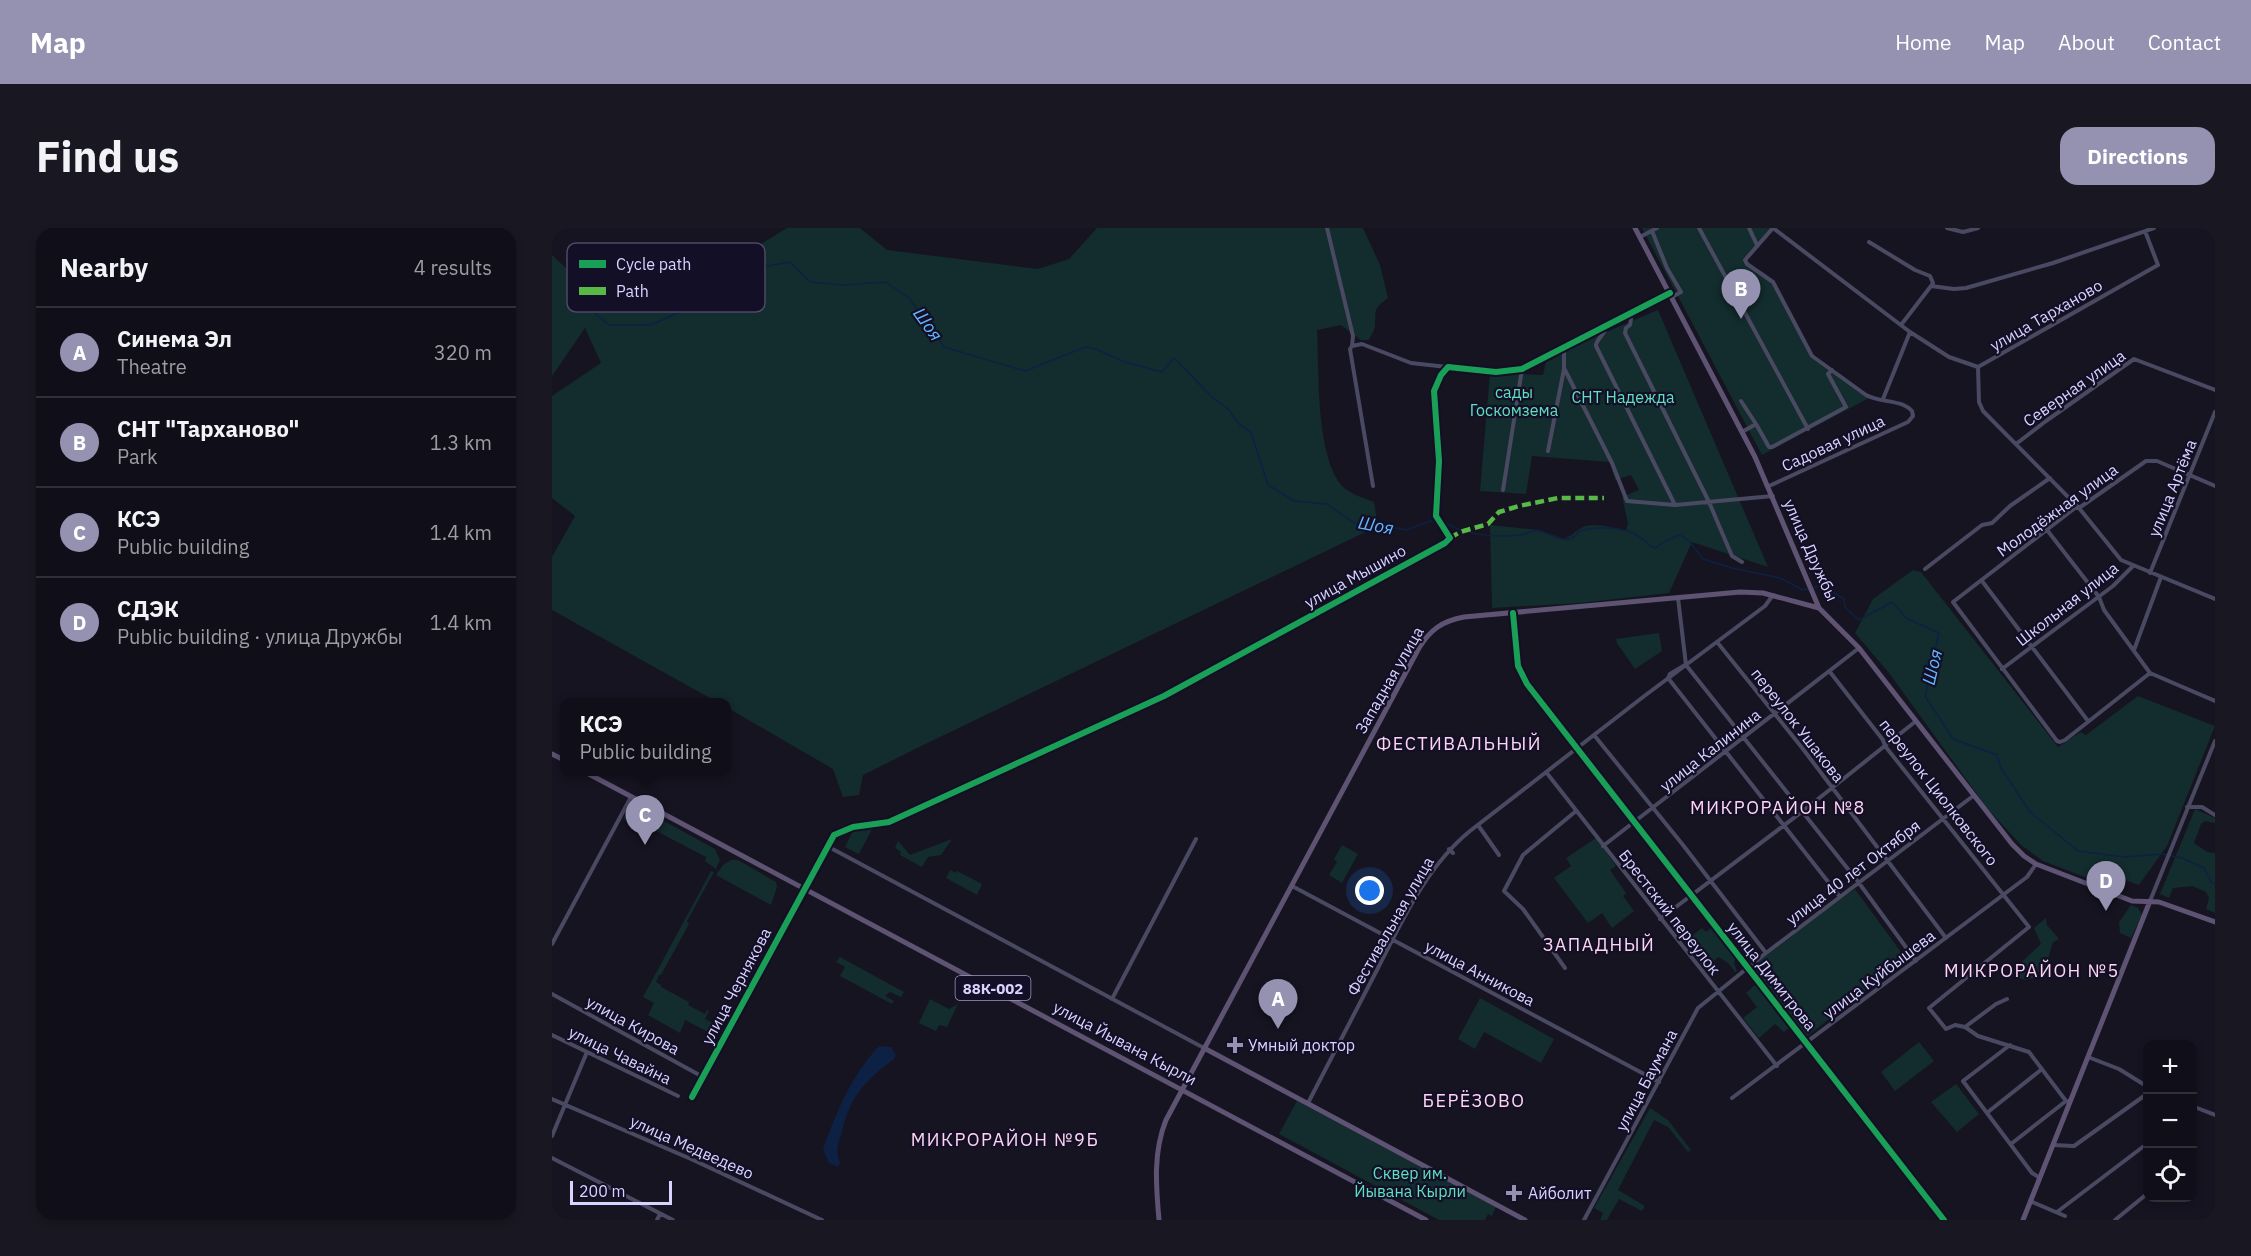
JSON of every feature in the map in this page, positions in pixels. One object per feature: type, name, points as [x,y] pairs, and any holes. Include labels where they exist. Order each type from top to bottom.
[{"type":"main road","name":"улица Дружбы","points":[[1635,228],[1769,486],[1819,608],[1859,648],[2012,844],[2036,864],[2132,901],[2166,904],[2215,922]]},
{"type":"main road","name":"Западная улица","points":[[1159,1220],[1156,1180],[1157,1152],[1162,1130],[1181,1089],[1426,637],[1436,627],[1448,620],[1740,592],[1773,595],[1819,608]]},
{"type":"main road","name":"улица Йывана Кырли","points":[[594,776],[1426,1220]]},
{"type":"main road","points":[[2132,901],[2146,910]]},
{"type":"main road","points":[[2023,1220],[2068,1101],[2150,902]]},
{"type":"main road","name":"улица Йывана Кырли","points":[[1204,1048],[1525,1220]]},
{"type":"street","points":[[1327,228],[1353,336],[1350,353],[1373,486]]},
{"type":"street","points":[[1640,237],[1657,228]]},
{"type":"street","points":[[1698,228],[1808,429]]},
{"type":"street","points":[[1749,228],[1757,244]]},
{"type":"street","points":[[1773,228],[1745,260],[1747,264],[1773,282],[1812,356],[1866,395],[1873,399],[1883,399],[1910,332]]},
{"type":"street","name":"улица Тарханово","points":[[1773,228],[1901,326],[1949,357],[1978,367],[2158,265],[2145,231]]},
{"type":"street","points":[[1947,228],[1963,232],[1978,228]]},
{"type":"street","points":[[1931,286],[1966,288],[2053,263],[2154,228]]},
{"type":"street","points":[[1352,346],[1362,344],[1373,347],[1389,356],[1411,363],[1496,372],[1522,369],[1629,314],[1681,292],[1667,268],[1652,231]]},
{"type":"street","points":[[1869,242],[1915,270],[1930,276],[1933,283],[1901,326]]},
{"type":"street","points":[[1629,314],[1630,326],[1626,328],[1625,333],[1709,502],[1732,556],[1742,562]]},
{"type":"street","points":[[1606,326],[1604,335],[1597,341],[1596,346],[1675,505]]},
{"type":"street","points":[[1548,451],[1564,368],[1565,348]]},
{"type":"street","name":"Северная улица","points":[[2016,444],[2134,359],[2215,390]]},
{"type":"street","name":"улица Мышино","points":[[827,846],[834,835],[840,831],[875,823],[888,823],[1164,696],[1448,541],[1450,538],[1435,511],[1439,490],[1439,461],[1434,391],[1441,375],[1448,367]]},
{"type":"street","points":[[1978,367],[1979,402],[1988,417],[2079,507],[2121,560],[2133,566]]},
{"type":"street","points":[[1564,368],[1612,464],[1627,501],[1675,505],[1773,496]]},
{"type":"street","points":[[1503,490],[1522,369]]},
{"type":"street","points":[[1741,401],[1769,447],[1772,447],[1846,407],[1828,374],[1832,370]]},
{"type":"street","name":"Садовая улица","points":[[1769,486],[1908,422],[1913,416],[1911,408],[1883,399]]},
{"type":"street","name":"улица Артёма","points":[[2150,573],[2215,412]]},
{"type":"street","points":[[1742,432],[1756,424]]},
{"type":"street","name":"Молодёжная улица","points":[[2002,669],[1953,602],[2075,508],[2146,461],[2157,461],[2215,486]]},
{"type":"street","points":[[1925,569],[1982,525],[1992,523],[2010,506],[2050,478]]},
{"type":"street","points":[[2047,530],[2099,597],[2104,610],[2150,674],[2215,701]]},
{"type":"street","name":"Школьная улица","points":[[2002,669],[2099,597],[2133,566],[2215,599]]},
{"type":"street","points":[[2134,650],[2161,577]]},
{"type":"street","points":[[1982,581],[2088,722]]},
{"type":"street","name":"Фестивальная улица","points":[[1308,1103],[1392,940],[1427,880],[1449,849],[1668,678],[1680,666],[1686,665],[1765,606],[1773,595]]},
{"type":"street","points":[[1678,598],[1686,665],[1859,883],[1916,961]]},
{"type":"street","name":"улица Димитрова","points":[[1513,614],[1518,666],[1523,678],[1944,1220]]},
{"type":"street","name":"переулок Ушакова","points":[[1717,642],[1946,938]]},
{"type":"street","name":"улица Калинина","points":[[1604,846],[1859,648]]},
{"type":"street","points":[[2002,669],[2060,742],[2150,674]]},
{"type":"street","name":"переулок Циолковского","points":[[1830,672],[1885,746],[2029,927],[1929,1008],[1946,1029],[1955,1025],[1965,1027]]},
{"type":"street","points":[[1668,678],[1840,897]]},
{"type":"street","points":[[1660,919],[1693,896],[1917,721]]},
{"type":"street","points":[[1594,735],[1766,953]]},
{"type":"street","points":[[2150,902],[2215,741]]},
{"type":"street","name":"Брестский переулок","points":[[1546,772],[1777,1066]]},
{"type":"street","points":[[552,944],[632,796]]},
{"type":"street","name":"улица 40 лет Октября","points":[[1749,967],[1973,796]]},
{"type":"street","points":[[2187,807],[2202,807],[2215,815]]},
{"type":"street","points":[[1565,968],[1523,909],[1504,891],[1523,855],[1576,812]]},
{"type":"street","points":[[1478,825],[1499,855]]},
{"type":"street","points":[[1112,999],[1196,839]]},
{"type":"street","name":"улица Чернякова","points":[[692,1097],[827,846]]},
{"type":"street","name":"улица Йывана Кырли","points":[[827,846],[1204,1048]]},
{"type":"street","points":[[1449,849],[1453,853]]},
{"type":"street","name":"улица Куйбышева","points":[[1732,1098],[2027,877],[2036,864]]},
{"type":"street","name":"улица Анникова","points":[[1291,886],[1659,1082]]},
{"type":"street","name":"улица Баумана","points":[[1584,1220],[1698,1008],[1749,967]]},
{"type":"street","name":"улица Кирова","points":[[552,994],[703,1077]]},
{"type":"street","points":[[2007,999],[1996,1004],[1965,1027],[1978,1036],[2029,1052],[2068,1101],[2011,1144]]},
{"type":"street","name":"улица Чавайна","points":[[552,1035],[678,1096]]},
{"type":"street","points":[[2010,1045],[1963,1081],[2032,1173],[2040,1178]]},
{"type":"street","points":[[552,1136],[587,1052]]},
{"type":"street","points":[[2088,1057],[2119,1069],[2143,1084]]},
{"type":"street","points":[[1988,1112],[2042,1069]]},
{"type":"street","points":[[2053,1145],[2074,1146],[2143,1097]]},
{"type":"street","name":"улица Медведево","points":[[552,1099],[691,1159],[822,1220]]},
{"type":"street","points":[[2197,1108],[2215,1115]]},
{"type":"street","points":[[2057,1212],[2143,1147]]},
{"type":"street","points":[[552,1158],[672,1220]]},
{"type":"street","points":[[2115,1220],[2143,1197]]},
{"type":"street","points":[[2030,1202],[2065,1216]]},
{"type":"street","points":[[657,1220],[660,1214]]},
{"type":"green space","points":[[787,228],[860,228],[887,250],[1038,269],[1069,259],[1097,228],[1363,228],[1380,265],[1388,298],[1376,310],[1375,327],[1369,340],[1361,340],[1341,325],[1317,330],[1320,408],[1326,448],[1338,481],[1345,489],[1374,502],[1378,526],[863,775],[859,795],[843,797],[833,769],[731,710],[731,698],[710,698],[552,610],[552,557],[575,516],[552,498],[552,396],[601,363],[585,328],[552,376],[552,255],[567,269],[567,312],[765,312],[765,243],[763,243]]},
{"type":"green space","points":[[1642,228],[1772,228],[1743,259],[1773,282],[1810,357],[1869,398],[1762,455]]},
{"type":"green space","name":"СНТ Надежда","points":[[1658,310],[1768,567],[1692,542],[1669,593],[1580,603],[1492,608],[1490,525],[1539,530],[1564,539],[1581,528],[1592,525],[1626,531],[1628,523],[1622,497],[1639,490],[1631,475],[1615,480],[1610,462],[1532,456],[1526,494],[1480,491],[1490,373],[1543,375],[1546,362],[1564,350]]},
{"type":"green space","points":[[1913,570],[1921,572],[2058,747],[2081,732],[2086,735],[2138,696],[2215,726],[2167,846],[2139,885],[2125,880],[2119,882],[2116,889],[2043,861],[2021,845],[1987,808],[1889,673],[1855,633],[1873,599]]},
{"type":"green space","points":[[1659,633],[1662,651],[1635,669],[1616,639]]},
{"type":"green space","points":[[630,805],[635,805],[715,849],[720,860],[716,869],[705,861],[706,857],[641,823],[638,827],[623,819]]},
{"type":"green space","points":[[2195,809],[2215,818],[2215,823],[2205,821],[2201,824],[2194,843],[2207,852],[2215,853],[2215,913],[2206,909],[2209,898],[2206,892],[2192,886],[2173,888],[2169,898],[2160,894]]},
{"type":"green space","points":[[871,825],[872,829],[859,854],[845,847],[854,828]]},
{"type":"green space","points":[[1596,838],[1616,866],[1610,870],[1626,893],[1623,896],[1634,911],[1612,928],[1602,913],[1588,923],[1554,878],[1571,866],[1566,858]]},
{"type":"green space","points":[[952,839],[941,855],[928,857],[922,867],[900,855],[901,852],[895,848],[898,841],[910,855]]},
{"type":"green space","points":[[1342,845],[1358,854],[1342,883],[1329,875],[1337,862],[1334,859]]},
{"type":"green space","points":[[731,860],[738,860],[776,882],[777,887],[771,905],[716,875],[723,865]]},
{"type":"green space","points":[[950,870],[956,873],[957,871],[982,884],[977,895],[946,878]]},
{"type":"green space","points":[[711,871],[714,872],[687,921],[689,924],[656,982],[689,1002],[688,1005],[705,1014],[707,1010],[709,1011],[705,1019],[713,1023],[708,1032],[685,1020],[680,1033],[648,1015],[654,1003],[643,997]]},
{"type":"green space","points":[[1855,889],[1906,959],[1806,1037],[1752,966],[1794,935],[1797,929],[1801,929]]},
{"type":"green space","points":[[2131,905],[2138,908],[2142,915],[2131,938],[2120,933],[2119,922]]},
{"type":"green space","points":[[2046,918],[2047,925],[2059,939],[2053,942],[2043,976],[2025,980],[2019,978],[2014,969],[2041,944],[2034,928]]},
{"type":"green space","points":[[1713,926],[1736,955],[1734,963],[1737,971],[1735,972],[1719,957],[1703,968],[1684,942],[1702,928],[1706,932]]},
{"type":"green space","points":[[840,957],[904,992],[901,997],[890,992],[885,996],[894,1001],[892,1004],[840,976],[845,967],[836,962]]},
{"type":"green space","points":[[1758,982],[1776,1005],[1773,1008],[1789,1028],[1784,1032],[1775,1024],[1759,1038],[1743,1018],[1757,1007],[1746,993]]},
{"type":"green space","points":[[1480,998],[1554,1039],[1541,1063],[1484,1032],[1475,1049],[1458,1039]]},
{"type":"green space","points":[[930,999],[949,1009],[958,1004],[947,1027],[939,1025],[936,1031],[919,1023]]},
{"type":"green space","points":[[1919,1042],[1934,1061],[1895,1091],[1881,1072]]},
{"type":"green space","points":[[1956,1084],[1979,1114],[1957,1132],[1931,1102]]},
{"type":"green space","name":"Сквер им. Йывана Кырли","points":[[1297,1101],[1496,1207],[1492,1216],[1488,1214],[1485,1220],[1439,1220],[1279,1134]]},
{"type":"green space","points":[[1650,1108],[1668,1120],[1691,1150],[1688,1152],[1668,1127],[1654,1120],[1618,1190],[1645,1206],[1642,1211],[1619,1199],[1607,1220],[1600,1220],[1603,1213],[1594,1208]]},
{"type":"water","points":[[879,1046],[891,1047],[896,1055],[866,1082],[854,1099],[838,1144],[840,1163],[838,1167],[829,1163],[823,1149],[839,1108],[860,1069]]},
{"type":"waterway","name":"Шоя","points":[[765,266],[790,262],[810,282],[844,285],[886,282],[909,298],[944,347],[1025,371],[1085,347],[1096,349],[1125,362],[1162,372],[1174,358],[1211,396],[1228,409],[1240,425],[1251,432],[1268,485],[1294,501],[1327,504],[1357,525],[1365,522],[1406,530],[1436,519]]},
{"type":"waterway","name":"Шоя","points":[[594,312],[609,325],[651,325],[680,312]]},
{"type":"waterway","name":"Шоя","points":[[1440,519],[1457,529],[1500,536],[1521,535],[1536,531],[1570,539],[1579,531],[1586,529],[1618,529],[1634,533],[1655,548],[1680,535],[1689,541],[1703,559],[1780,578],[1803,590],[1822,586],[1844,599],[1845,607],[1859,620],[1892,602],[1906,618],[1939,633],[1925,696],[1953,739],[1997,755],[2001,768],[2030,812],[2078,851],[2125,857],[2162,854],[2182,858],[2204,868],[2211,882],[2215,884]]},
{"type":"marked path","points":[[1450,538],[1460,532],[1488,524],[1499,512],[1519,506],[1558,498],[1604,498]]},
{"type":"cycle path","points":[[692,1097],[834,835],[853,827],[889,822],[1164,696],[1445,543],[1450,538],[1436,516],[1439,461],[1434,391],[1441,375],[1448,367],[1496,372],[1522,369],[1670,293]]},
{"type":"cycle path","points":[[1513,613],[1518,666],[1527,684],[1944,1220]]},
{"type":"place","name":"СНТ \"Тарханово\"","points":[[1741,319]]},
{"type":"place","name":"КСЭ","points":[[645,845]]},
{"type":"place","name":"СДЭК","points":[[2106,911]]},
{"type":"place","name":"Синема Эл","points":[[1278,1029]]},
{"type":"place","name":"Умный доктор","points":[[1235,1045]]},
{"type":"place","name":"Айболит","points":[[1514,1193]]},
{"type":"district","name":"ФЕСТИВАЛЬНЫЙ","points":[[1459,743]]},
{"type":"district","name":"МИКРОРАЙОН №8","points":[[1778,807]]},
{"type":"district","name":"ЗАПАДНЫЙ","points":[[1599,944]]},
{"type":"district","name":"МИКРОРАЙОН №5","points":[[2032,970]]},
{"type":"district","name":"БЕРЁЗОВО","points":[[1474,1100]]},
{"type":"district","name":"МИКРОРАЙОН №9Б","points":[[1005,1139]]},
{"type":"park label","name":"сады Госкомзема","points":[[1514,401]]}]
